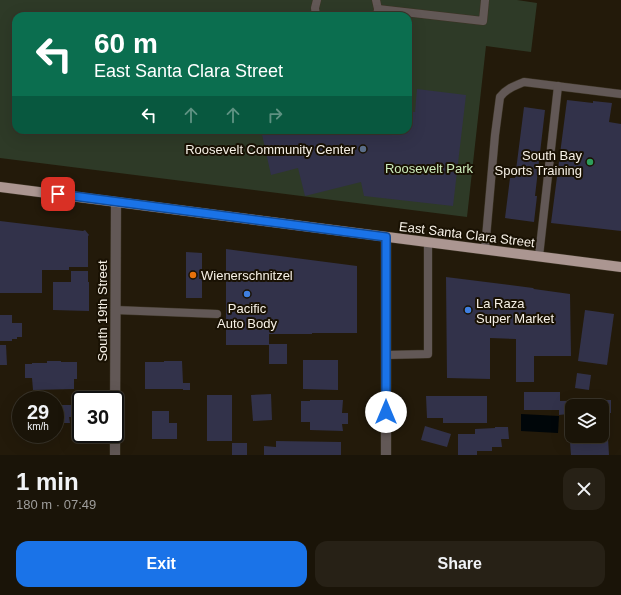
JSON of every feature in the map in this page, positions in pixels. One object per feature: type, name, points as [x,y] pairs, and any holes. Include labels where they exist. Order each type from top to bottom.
[{"type":"main road","name":"East Santa Clara Street","points":[[0,187],[621,267]]},
{"type":"street","name":"South 19th Street","points":[[115,391],[116,202]]},
{"type":"street","points":[[386,237],[386,455]]},
{"type":"street","points":[[115,443],[115,455]]},
{"type":"lane","points":[[316,12],[317,0]]},
{"type":"lane","points":[[376,0],[377,12]]},
{"type":"lane","points":[[412,15],[483,21],[485,0]]},
{"type":"lane","points":[[485,249],[494,143],[500,97],[504,92],[524,82],[621,94]]},
{"type":"lane","points":[[538,256],[558,86]]},
{"type":"lane","points":[[386,354],[428,354],[428,242]]},
{"type":"lane","points":[[115,310],[217,314]]},
{"type":"green space","name":"Roosevelt Park","points":[[0,0],[517,0],[537,3],[531,52],[486,46],[467,217],[0,158]]},
{"type":"shaded area","points":[[521,414],[559,416],[558,433],[521,431]]},
{"type":"building","name":"Roosevelt Community Center","points":[[417,89],[466,95],[453,206],[364,196],[361,182],[305,196],[298,168],[271,175],[262,134],[412,134],[412,112],[415,112]]},
{"type":"building","name":"South Bay Sports Training","points":[[567,100],[593,103],[593,101],[612,103],[609,122],[621,124],[621,231],[551,223]]},
{"type":"building","points":[[524,107],[545,110],[535,196],[537,196],[534,222],[505,218],[510,178],[515,178]]},
{"type":"building","points":[[0,221],[83,231],[85,230],[89,235],[88,267],[69,267],[69,270],[42,270],[42,293],[0,293]]},
{"type":"building","points":[[226,249],[357,266],[357,333],[269,334],[269,345],[226,345]]},
{"type":"building","name":"Wienerschnitzel","points":[[186,252],[202,253],[202,271],[199,271],[199,279],[202,279],[202,298],[186,298]]},
{"type":"building","points":[[71,271],[88,271],[89,311],[53,310],[53,282],[71,282]]},
{"type":"building","points":[[446,277],[570,294],[571,356],[534,356],[534,382],[516,382],[516,339],[490,338],[490,379],[447,378]]},
{"type":"building","points":[[585,310],[614,314],[607,365],[578,361]]},
{"type":"building","points":[[0,315],[12,315],[12,323],[22,323],[22,337],[12,339],[12,341],[0,341]]},
{"type":"building","points":[[269,344],[287,344],[287,364],[269,364]]},
{"type":"building","points":[[0,345],[6,345],[7,365],[0,365]]},
{"type":"building","points":[[303,360],[338,360],[338,390],[303,389]]},
{"type":"building","points":[[47,361],[77,362],[77,379],[74,379],[74,389],[33,390],[32,378],[25,378],[25,364],[47,363]]},
{"type":"building","points":[[182,361],[183,383],[190,383],[190,390],[145,389],[145,362]]},
{"type":"building","points":[[577,373],[591,375],[589,390],[575,388]]},
{"type":"building","points":[[524,392],[560,392],[560,401],[565,401],[565,414],[559,415],[559,410],[524,410]]},
{"type":"building","points":[[271,394],[272,420],[253,421],[251,395]]},
{"type":"building","points":[[207,395],[232,395],[232,441],[207,441]]},
{"type":"building","points":[[426,396],[487,396],[487,423],[443,423],[443,418],[427,418]]},
{"type":"building","points":[[343,400],[342,413],[348,413],[348,424],[342,424],[343,431],[310,430],[310,422],[301,422],[301,401]]},
{"type":"building","points":[[609,400],[611,400],[611,413],[609,413]]},
{"type":"building","points":[[64,405],[71,405],[71,417],[69,417],[70,423],[64,423]]},
{"type":"building","points":[[152,411],[169,411],[169,423],[177,423],[177,439],[152,439]]},
{"type":"building","points":[[425,426],[451,434],[447,447],[421,440]]},
{"type":"building","points":[[508,427],[509,439],[501,439],[502,447],[492,447],[492,451],[477,451],[477,455],[458,455],[458,434],[475,434],[475,429]]},
{"type":"building","points":[[276,441],[341,442],[341,455],[264,455],[264,446],[276,447]]},
{"type":"building","points":[[232,443],[247,443],[247,455],[232,455]]},
{"type":"building","points":[[570,443],[608,443],[609,455],[571,455]]},
{"type":"place","name":"Roosevelt Community Center","points":[[363,149]]},
{"type":"place","name":"South Bay Sports Training","points":[[590,162]]},
{"type":"place","name":"Wienerschnitzel","points":[[193,275]]},
{"type":"place","name":"Pacific Auto Body","points":[[247,294]]},
{"type":"place","name":"La Raza Super Market","points":[[468,310]]},
{"type":"route","points":[[58,194],[386,237],[386,412]]}]
